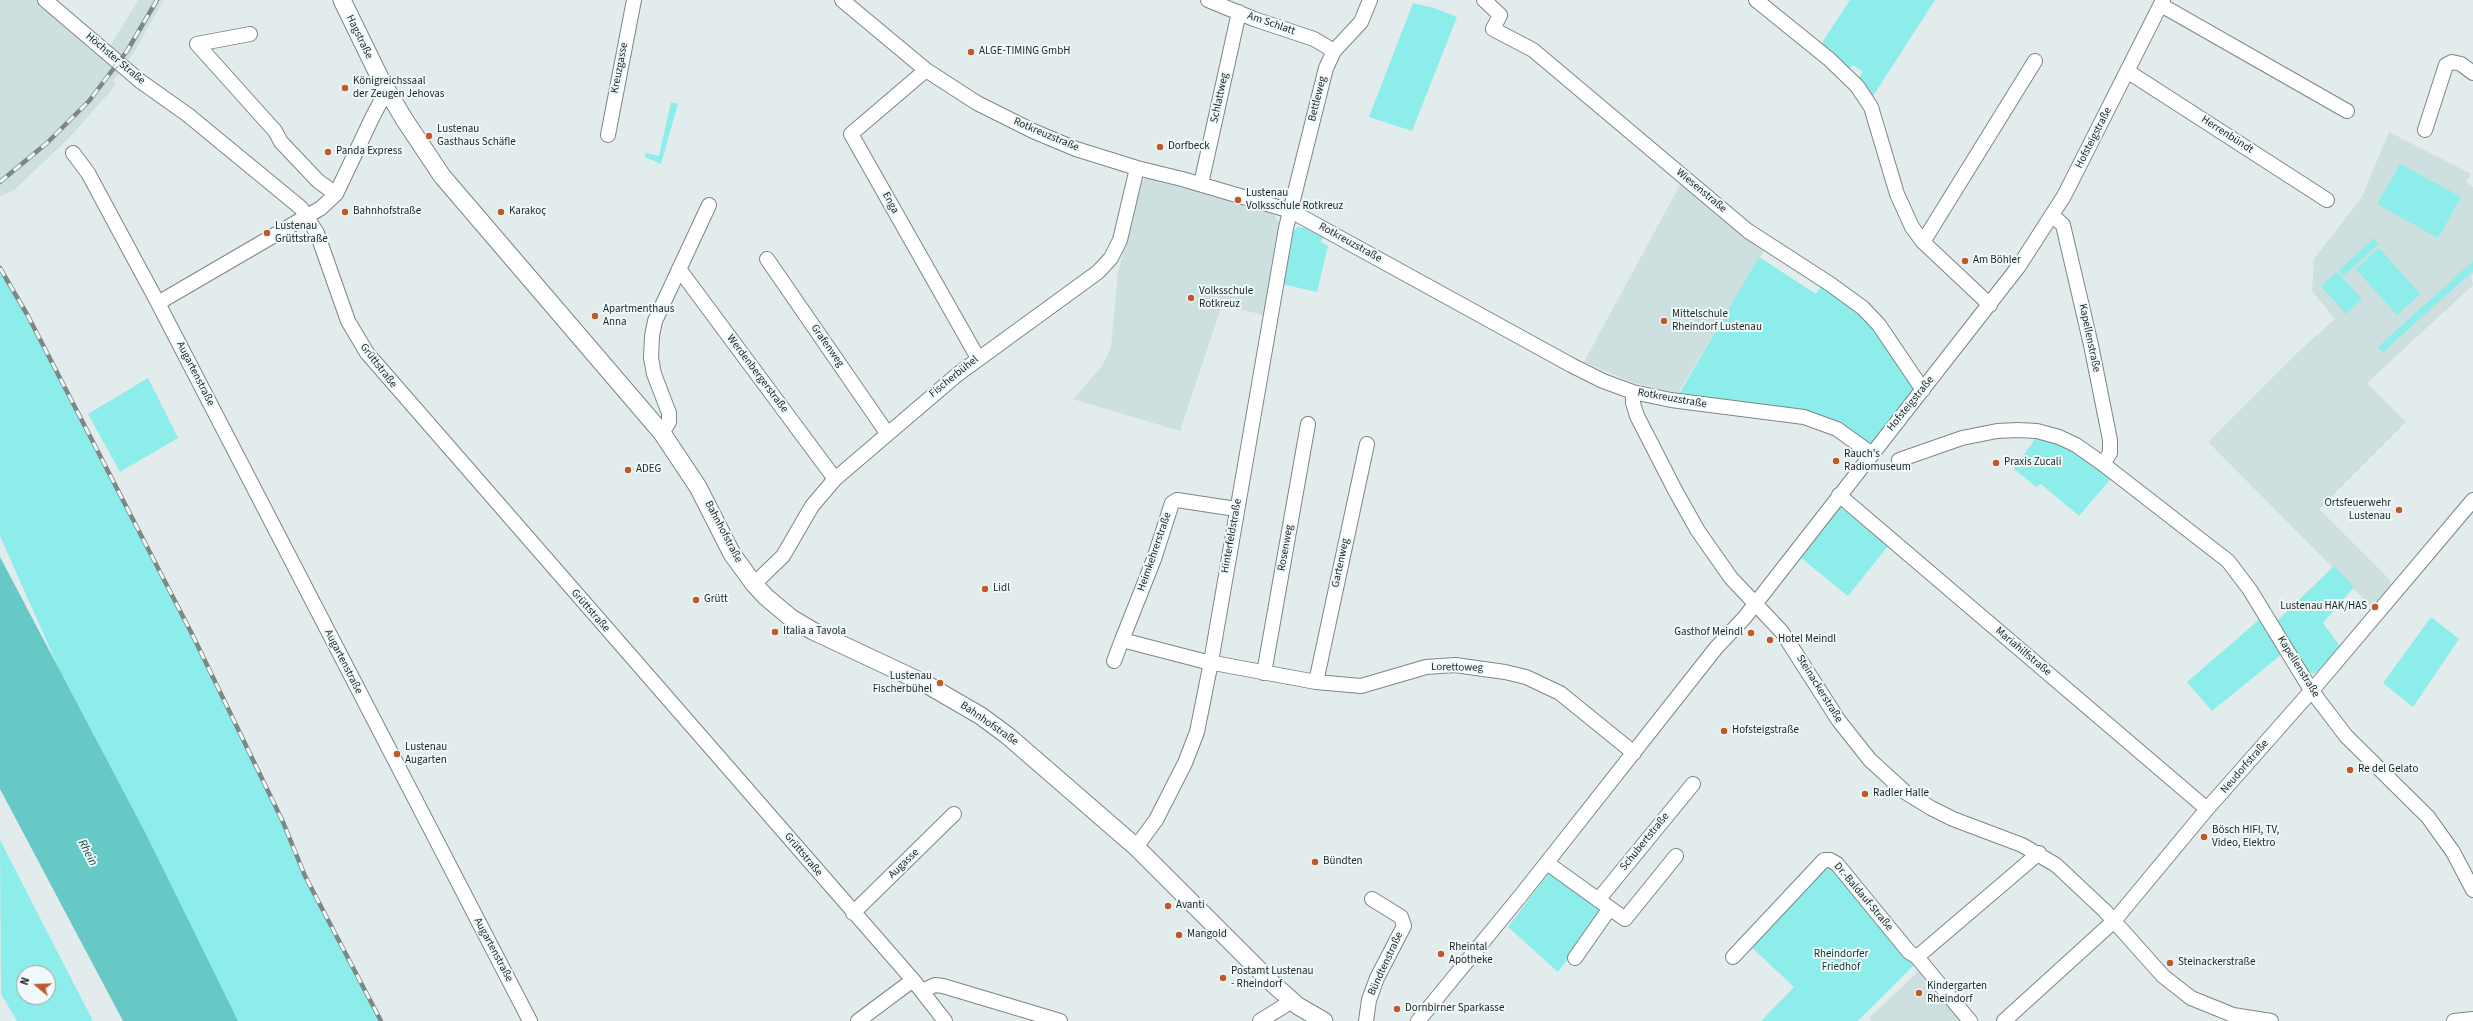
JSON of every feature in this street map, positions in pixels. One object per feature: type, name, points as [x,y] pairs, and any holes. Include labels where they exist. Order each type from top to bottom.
[{"type":"main road","name":"Hagstraße","points":[[342,0],[389,94]]},
{"type":"main road","name":"Bahnhofstraße","points":[[389,94],[442,176],[662,433],[695,482],[732,554],[754,584],[778,608],[813,631],[926,684],[981,716],[1048,769],[1136,847],[1292,1001],[1324,1021]]},
{"type":"street","name":"Höchster Straße","points":[[45,0],[140,81],[188,115],[292,200],[307,217]]},
{"type":"street","name":"Kreuzgasse","points":[[608,135],[634,0]]},
{"type":"street","name":"Rotkreuzstraße","points":[[842,0],[926,70],[977,103],[1033,131],[1064,144],[1137,168],[1202,184],[1291,211],[1571,365],[1633,392],[1671,400],[1804,417],[1837,429],[1872,454]]},
{"type":"street","name":"Bettleweg","points":[[1291,211],[1326,68],[1334,51],[1361,22],[1370,0]]},
{"type":"street","name":"Wiesenstraße","points":[[1484,0],[1500,15],[1493,29],[1534,50],[1748,231],[1830,284],[1863,308],[1878,325],[1923,390]]},
{"type":"street","points":[[1756,0],[1843,72],[1871,107],[1897,194],[1912,227],[1923,242],[1990,305]]},
{"type":"street","name":"Am Schlatt","points":[[1212,1],[1238,12],[1314,39],[1334,51]]},
{"type":"street","points":[[2162,3],[2347,111]]},
{"type":"street","name":"Hofsteigstraße","points":[[1418,1021],[1548,863],[1990,305],[2053,216],[2162,3]]},
{"type":"street","name":"Schlattweg","points":[[1202,184],[1238,12]]},
{"type":"street","points":[[250,34],[197,44],[275,131],[281,142],[318,181],[336,194]]},
{"type":"street","points":[[1923,242],[2035,61]]},
{"type":"street","points":[[2426,130],[2446,65],[2452,62],[2461,64],[2473,73]]},
{"type":"street","name":"Enga","points":[[926,70],[851,134],[978,358]]},
{"type":"street","name":"Herrenbündt","points":[[2127,71],[2327,200]]},
{"type":"street","points":[[158,303],[314,214],[336,194],[373,116],[381,101],[389,94]]},
{"type":"street","name":"Augartenstraße","points":[[73,153],[88,173],[158,303],[530,1021]]},
{"type":"street","name":"Fischerbühel","points":[[754,584],[783,556],[812,506],[835,479],[887,433],[978,358],[1090,278],[1112,258],[1120,240],[1137,168]]},
{"type":"street","points":[[662,433],[669,422],[669,413],[654,374],[651,358],[652,336],[656,321],[709,205]]},
{"type":"street","name":"Hinterfeldstraße","points":[[1136,847],[1156,820],[1185,763],[1197,732],[1212,662],[1236,509],[1286,228],[1291,211]]},
{"type":"street","name":"Kapellenstraße","points":[[2053,216],[2063,225],[2091,345],[2110,440],[2110,453],[2103,464]]},
{"type":"street","name":"Grüttstraße","points":[[307,217],[317,233],[348,320],[371,358],[853,913],[913,980],[945,1021]]},
{"type":"street","name":"Grafenweg","points":[[767,259],[887,433]]},
{"type":"street","name":"Werdenbergerstraße","points":[[679,270],[835,479]]},
{"type":"street","name":"Steinackerstraße","points":[[1633,392],[1635,411],[1676,492],[1698,531],[1731,578],[1754,602],[1794,649],[1836,716],[1870,760],[1905,792],[1931,808],[1953,819],[2039,853],[2075,882],[2114,921],[2163,976],[2191,998],[2233,1015],[2271,1021]]},
{"type":"street","name":"Rosenweg","points":[[1264,672],[1308,424]]},
{"type":"street","name":"Kapellenstraße","points":[[1899,460],[1962,438],[1998,431],[2018,430],[2037,431],[2059,437],[2076,445],[2103,464],[2228,561],[2250,590],[2311,690],[2346,736],[2428,817],[2453,852],[2473,890]]},
{"type":"street","name":"Gartenweg","points":[[1316,682],[1367,444]]},
{"type":"street","name":"Mariahilfstraße","points":[[1839,495],[2207,809]]},
{"type":"street","name":"Heimkehrerstraße","points":[[1114,661],[1154,559],[1172,503],[1176,500],[1236,509]]},
{"type":"street","name":"Neudorfstraße","points":[[2004,1021],[2114,921],[2207,809],[2473,500]]},
{"type":"street","points":[[1122,640],[1212,662]]},
{"type":"street","name":"Lorettoweg","points":[[1212,662],[1316,682],[1362,686],[1426,667],[1455,665],[1505,672],[1526,677],[1560,693],[1634,753]]},
{"type":"street","name":"Schubertstraße","points":[[1598,900],[1693,784]]},
{"type":"street","name":"Augasse","points":[[853,913],[954,814]]},
{"type":"street","points":[[1917,957],[2039,853]]},
{"type":"street","points":[[1548,863],[1625,919],[1676,856]]},
{"type":"street","name":"Dr.-Baldauf-Straße","points":[[1733,957],[1824,860],[1830,860],[1837,864],[1908,952],[1917,957],[1970,1021]]},
{"type":"street","name":"Bündtenstraße","points":[[1366,1021],[1369,1000],[1377,978],[1404,926],[1402,917],[1372,899]]},
{"type":"street","points":[[1575,958],[1610,908]]},
{"type":"street","points":[[858,1021],[913,980]]},
{"type":"street","points":[[922,991],[935,985],[943,986],[1060,1021]]},
{"type":"street","points":[[1260,1021],[1292,1001]]},
{"type":"street","points":[[2454,1021],[2473,1020]]},
{"type":"shaded area","points":[[0,0],[45,0],[104,57],[138,0],[164,0],[133,54],[113,81],[116,85],[68,139],[14,190],[0,197]]},
{"type":"shaded area","points":[[2389,132],[2471,174],[2466,182],[2473,187],[2473,274],[2471,276],[2473,285],[2367,383],[2406,422],[2319,509],[2390,580],[2393,589],[2375,610],[2208,442],[2299,351],[2335,319],[2312,291],[2314,259],[2362,197]]},
{"type":"shaded area","name":"Volksschule Rotkreuz","points":[[1145,178],[1212,195],[1274,215],[1280,224],[1264,315],[1222,305],[1180,431],[1073,399],[1102,366],[1111,347],[1118,272],[1141,183]]},
{"type":"shaded area","name":"Mittelschule Rheindorf Lustenau","points":[[1681,183],[1765,249],[1678,393],[1634,383],[1584,362]]},
{"type":"shaded area","name":"Kindergarten Rheindorf","points":[[1922,968],[1965,1021],[1872,1021],[1869,1018]]},
{"type":"green space","points":[[1850,0],[1935,0],[1871,99],[1857,79],[1863,72],[1853,65],[1848,71],[1822,48],[1823,41]]},
{"type":"green space","points":[[1413,3],[1434,8],[1457,17],[1412,131],[1369,117]]},
{"type":"green space","points":[[671,102],[678,104],[661,164],[645,157],[646,153],[659,156]]},
{"type":"green space","points":[[2400,164],[2461,197],[2438,238],[2377,204]]},
{"type":"green space","points":[[1297,227],[1304,228],[1323,237],[1321,242],[1328,246],[1317,292],[1282,284],[1292,233]]},
{"type":"green space","points":[[2374,238],[2379,244],[2343,276],[2339,270]]},
{"type":"green space","points":[[2379,248],[2420,294],[2397,315],[2356,269]]},
{"type":"green space","points":[[1759,257],[1816,294],[1825,281],[1850,299],[1923,390],[1872,454],[1837,429],[1675,401]]},
{"type":"green space","points":[[2473,261],[2473,271],[2383,352],[2378,347]]},
{"type":"green space","points":[[0,268],[129,510],[283,822],[305,876],[380,1021],[238,1021],[211,970],[145,832],[59,669],[0,536]]},
{"type":"green space","points":[[2337,272],[2362,299],[2346,314],[2321,286]]},
{"type":"green space","points":[[148,378],[178,438],[120,472],[88,414]]},
{"type":"green space","points":[[2042,436],[2066,444],[2113,476],[2079,516],[2041,484],[2036,487],[2014,469],[2035,439]]},
{"type":"green space","points":[[1840,507],[1888,546],[1848,596],[1801,558]]},
{"type":"green space","points":[[2334,566],[2354,587],[2323,623],[2340,646],[2316,673],[2313,674],[2309,672],[2277,621]]},
{"type":"green space","points":[[2431,617],[2459,639],[2413,707],[2383,683]]},
{"type":"green space","points":[[2261,618],[2282,654],[2212,711],[2187,682]]},
{"type":"green space","points":[[0,840],[93,1021],[17,1021],[1,994]]},
{"type":"green space","name":"Rheindorfer Friedhof","points":[[1826,862],[1914,965],[1858,1021],[1761,1021],[1794,987],[1748,944]]},
{"type":"green space","points":[[1549,873],[1602,909],[1603,913],[1558,972],[1508,927]]},
{"type":"water","name":"Rhein","points":[[0,557],[145,832],[238,1021],[123,1021],[0,789]]},
{"type":"railway","points":[[0,182],[47,143],[89,101],[127,51],[157,0]]},
{"type":"railway","points":[[0,268],[28,316],[192,634],[283,822],[305,876],[381,1021]]},
{"type":"place","name":"ALGE-TIMING GmbH","points":[[971,52]]},
{"type":"place","name":"Königreichssaal der Zeugen Jehovas","points":[[345,88]]},
{"type":"place","name":"Lustenau Gasthaus Schäfle","points":[[429,136]]},
{"type":"place","name":"Dorfbeck","points":[[1160,147]]},
{"type":"place","name":"Panda Express","points":[[328,152]]},
{"type":"place","name":"Lustenau Volksschule Rotkreuz","points":[[1238,200]]},
{"type":"place","name":"Bahnhofstraße","points":[[345,212]]},
{"type":"place","name":"Karakoç","points":[[501,212]]},
{"type":"place","name":"Lustenau Grüttstraße","points":[[267,233]]},
{"type":"place","name":"Am Böhler","points":[[1965,261]]},
{"type":"place","name":"Volksschule Rotkreuz","points":[[1191,298]]},
{"type":"place","name":"Apartmenthaus Anna","points":[[595,316]]},
{"type":"place","name":"Mittelschule Rheindorf Lustenau","points":[[1664,321]]},
{"type":"place","name":"Rauch's Radiomuseum","points":[[1836,461]]},
{"type":"place","name":"Praxis Zucali","points":[[1996,463]]},
{"type":"place","name":"ADEG","points":[[628,470]]},
{"type":"place","name":"Ortsfeuerwehr Lustenau","points":[[2399,510]]},
{"type":"place","name":"Lidl","points":[[985,589]]},
{"type":"place","name":"Grütt","points":[[696,600]]},
{"type":"place","name":"Lustenau HAK/HAS","points":[[2375,607]]},
{"type":"place","name":"Italia a Tavola","points":[[775,632]]},
{"type":"place","name":"Gasthof Meindl","points":[[1751,633]]},
{"type":"place","name":"Hotel Meindl","points":[[1770,640]]},
{"type":"place","name":"Lustenau Fischerbühel","points":[[940,683]]},
{"type":"place","name":"Hofsteigstraße","points":[[1724,731]]},
{"type":"place","name":"Lustenau Augarten","points":[[397,754]]},
{"type":"place","name":"Re del Gelato","points":[[2350,770]]},
{"type":"place","name":"Radler Halle","points":[[1865,794]]},
{"type":"place","name":"Bösch HIFI, TV, Video, Elektro","points":[[2204,837]]},
{"type":"place","name":"Bündten","points":[[1315,862]]},
{"type":"place","name":"Avanti","points":[[1168,906]]},
{"type":"place","name":"Mangold","points":[[1179,935]]},
{"type":"place","name":"Rheintal Apotheke","points":[[1441,954]]},
{"type":"place","name":"Steinackerstraße","points":[[2170,963]]},
{"type":"place","name":"Postamt Lustenau - Rheindorf","points":[[1223,978]]},
{"type":"place","name":"Kindergarten Rheindorf","points":[[1919,993]]},
{"type":"place","name":"Dornbirner Sparkasse","points":[[1397,1009]]}]
